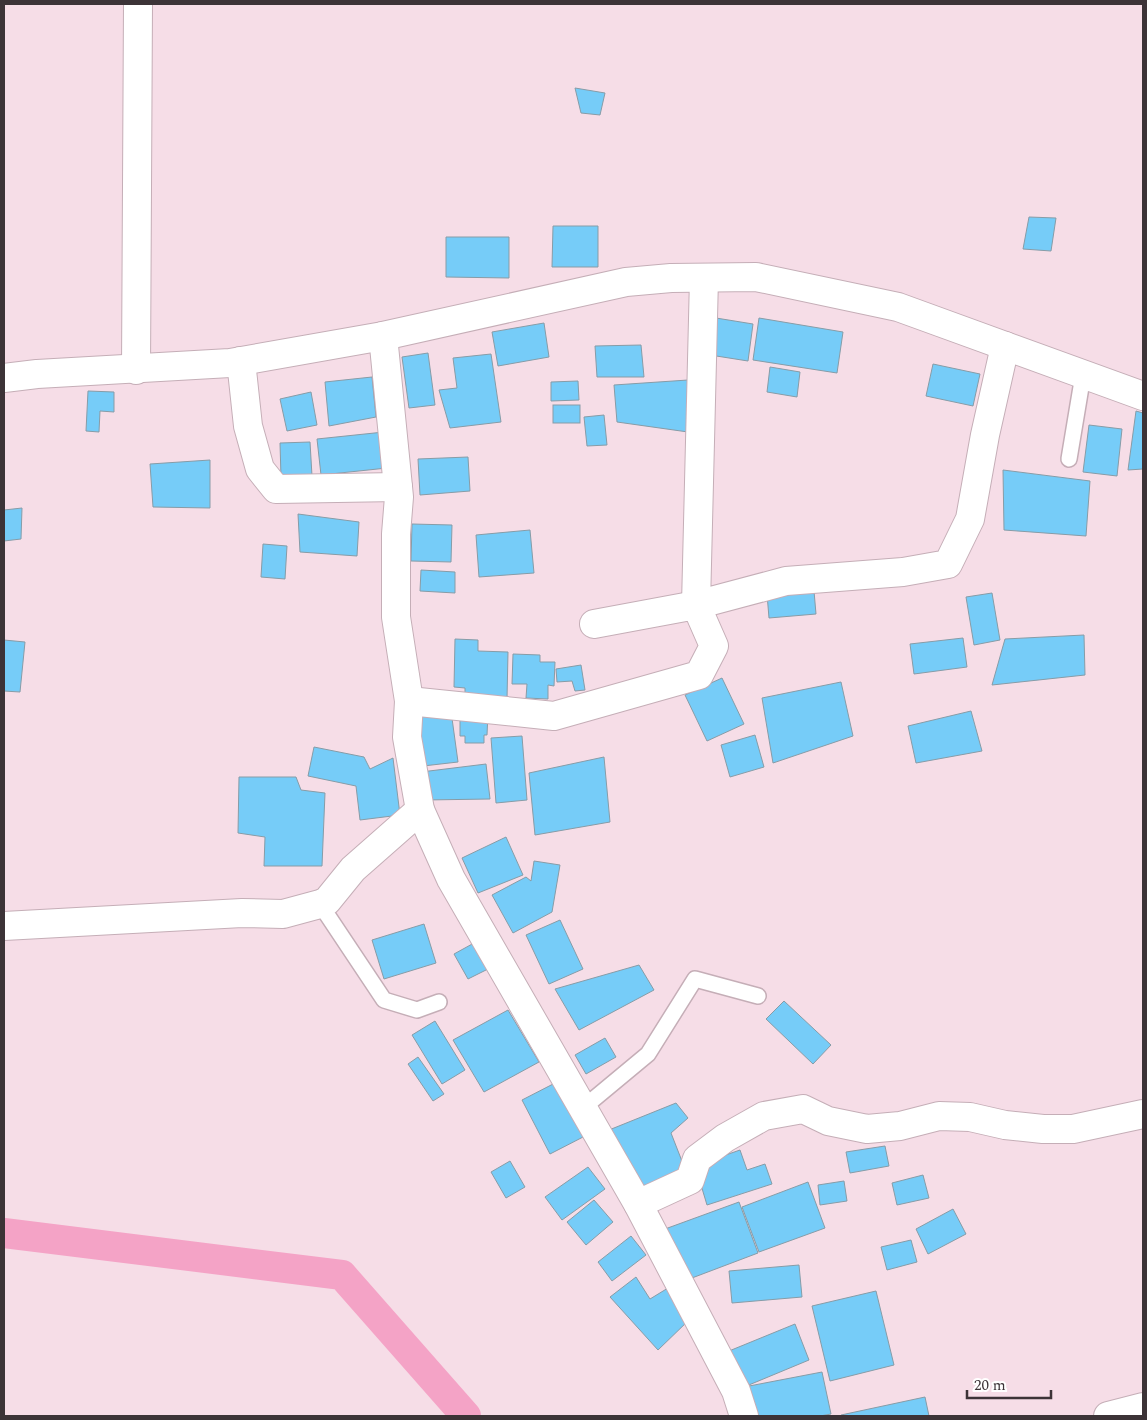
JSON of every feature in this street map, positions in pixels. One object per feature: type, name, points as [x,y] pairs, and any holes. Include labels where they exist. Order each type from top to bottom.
[{"type":"street","points":[[136,370],[138,4]]},
{"type":"street","points":[[4,378],[37,374],[136,370],[241,362],[383,336],[626,282],[671,278],[756,277],[898,307],[1143,396]]},
{"type":"street","points":[[409,701],[554,716],[699,675],[714,646],[696,605],[704,278]]},
{"type":"street","points":[[383,336],[398,488],[396,617],[409,701],[407,737],[420,810],[451,879],[638,1204],[736,1391],[744,1416]]},
{"type":"street","points":[[594,624],[696,605],[786,581],[903,572],[948,564],[970,519],[1005,346]]},
{"type":"street","points":[[241,362],[248,426],[260,469],[276,489],[398,488]]},
{"type":"street","points":[[4,926],[242,913],[283,914],[320,904],[327,901],[353,869],[420,810]]},
{"type":"street","points":[[638,1204],[690,1180],[697,1159],[725,1138],[764,1116],[803,1110],[828,1120],[867,1129],[900,1126],[939,1116],[970,1117],[1005,1125],[1043,1129],[1073,1129],[1143,1114]]},
{"type":"street","points":[[1108,1416],[1143,1407]]},
{"type":"lane","points":[[1069,459],[1083,375]]},
{"type":"lane","points":[[320,904],[384,1000],[417,1010],[439,1002]]},
{"type":"lane","points":[[583,1108],[648,1054],[695,979],[758,996]]},
{"type":"building","points":[[575,88],[605,93],[600,115],[581,113]]},
{"type":"building","points":[[1029,217],[1056,218],[1051,251],[1023,249]]},
{"type":"building","points":[[553,226],[598,226],[598,267],[552,267]]},
{"type":"building","points":[[446,237],[509,237],[509,278],[446,277]]},
{"type":"building","points":[[716,318],[753,324],[748,361],[710,355]]},
{"type":"building","points":[[759,318],[843,332],[837,373],[753,360]]},
{"type":"building","points":[[544,323],[549,357],[498,366],[492,332]]},
{"type":"building","points":[[641,345],[644,377],[597,377],[595,346]]},
{"type":"building","points":[[428,353],[435,405],[409,408],[402,357]]},
{"type":"building","points":[[491,354],[501,422],[450,428],[439,390],[457,388],[453,358]]},
{"type":"building","points":[[933,364],[980,374],[973,406],[926,396]]},
{"type":"building","points":[[770,367],[800,372],[797,397],[767,392]]},
{"type":"building","points":[[372,377],[376,417],[329,426],[325,382]]},
{"type":"building","points":[[688,380],[688,432],[617,422],[614,385]]},
{"type":"building","points":[[578,381],[579,400],[551,401],[551,382]]},
{"type":"building","points":[[88,391],[114,392],[114,412],[100,411],[99,432],[86,431]]},
{"type":"building","points":[[311,392],[317,425],[287,431],[280,399]]},
{"type":"building","points":[[553,405],[580,405],[580,423],[553,423]]},
{"type":"building","points":[[1136,411],[1143,413],[1143,469],[1128,470]]},
{"type":"building","points":[[604,415],[607,445],[587,446],[584,417]]},
{"type":"building","points":[[1089,425],[1122,429],[1117,476],[1083,472]]},
{"type":"building","points":[[384,432],[387,468],[321,475],[317,439]]},
{"type":"building","points":[[310,442],[312,476],[281,477],[280,443]]},
{"type":"building","points":[[468,457],[470,491],[420,495],[418,459]]},
{"type":"building","points":[[210,460],[210,508],[153,507],[150,464]]},
{"type":"building","points":[[1003,470],[1090,481],[1086,536],[1004,530]]},
{"type":"building","points":[[22,508],[21,539],[4,541],[4,510]]},
{"type":"building","points":[[298,514],[359,522],[357,556],[300,552]]},
{"type":"building","points":[[412,524],[452,525],[451,562],[411,561]]},
{"type":"building","points":[[530,530],[534,573],[479,577],[476,535]]},
{"type":"building","points":[[263,544],[287,546],[285,579],[261,577]]},
{"type":"building","points":[[421,570],[455,572],[455,593],[420,591]]},
{"type":"building","points":[[814,591],[816,614],[769,618],[767,594]]},
{"type":"building","points":[[992,593],[1000,640],[974,645],[966,597]]},
{"type":"building","points":[[1084,635],[1085,675],[992,685],[1005,639]]},
{"type":"building","points":[[963,638],[967,667],[914,674],[910,644]]},
{"type":"building","points":[[455,639],[478,640],[478,651],[508,652],[507,699],[465,698],[465,688],[454,687]]},
{"type":"building","points":[[4,640],[25,642],[20,692],[4,691]]},
{"type":"building","points":[[513,654],[540,655],[540,662],[555,662],[554,686],[548,685],[548,699],[526,698],[527,684],[512,684]]},
{"type":"building","points":[[581,665],[585,690],[575,691],[572,681],[557,682],[556,669]]},
{"type":"building","points":[[722,678],[744,724],[707,741],[685,695]]},
{"type":"building","points":[[841,682],[853,736],[773,763],[762,698]]},
{"type":"building","points":[[451,711],[458,762],[423,766],[417,715]]},
{"type":"building","points":[[971,711],[982,751],[916,763],[908,726]]},
{"type":"building","points":[[460,713],[488,713],[487,735],[484,735],[484,743],[465,743],[465,736],[460,736]]},
{"type":"building","points":[[755,735],[764,767],[730,777],[721,745]]},
{"type":"building","points":[[522,736],[527,800],[496,803],[491,738]]},
{"type":"building","points":[[314,747],[364,757],[370,769],[393,758],[400,815],[360,820],[356,786],[308,776]]},
{"type":"building","points":[[604,757],[610,822],[535,835],[529,773]]},
{"type":"building","points":[[486,764],[490,799],[425,800],[421,772]]},
{"type":"building","points":[[239,777],[296,777],[301,790],[325,793],[322,866],[264,866],[265,837],[238,833]]},
{"type":"building","points":[[506,837],[523,875],[478,893],[462,858]]},
{"type":"building","points":[[534,861],[560,865],[552,912],[513,933],[492,895],[526,877],[531,881]]},
{"type":"building","points":[[560,920],[583,969],[549,984],[526,935]]},
{"type":"building","points":[[424,924],[436,963],[384,979],[372,940]]},
{"type":"building","points":[[474,943],[488,969],[468,979],[454,954]]},
{"type":"building","points":[[639,965],[654,990],[579,1030],[555,989]]},
{"type":"building","points":[[784,1001],[831,1045],[813,1064],[766,1019]]},
{"type":"building","points":[[508,1010],[539,1062],[484,1092],[453,1040]]},
{"type":"building","points":[[435,1021],[465,1070],[442,1084],[412,1035]]},
{"type":"building","points":[[605,1038],[616,1057],[586,1074],[575,1055]]},
{"type":"building","points":[[418,1057],[444,1094],[433,1101],[408,1064]]},
{"type":"building","points":[[557,1082],[585,1136],[550,1154],[522,1100]]},
{"type":"building","points":[[676,1103],[688,1118],[671,1133],[687,1174],[637,1195],[609,1130]]},
{"type":"building","points":[[885,1146],[889,1166],[850,1173],[846,1152]]},
{"type":"building","points":[[740,1150],[747,1170],[765,1164],[772,1184],[707,1205],[701,1185],[700,1164]]},
{"type":"building","points":[[510,1161],[525,1187],[506,1198],[491,1172]]},
{"type":"building","points":[[588,1167],[605,1189],[562,1220],[545,1197]]},
{"type":"building","points":[[923,1175],[929,1198],[897,1205],[892,1183]]},
{"type":"building","points":[[844,1181],[847,1201],[820,1205],[818,1185]]},
{"type":"building","points":[[808,1182],[825,1228],[759,1252],[742,1207]]},
{"type":"building","points":[[594,1200],[613,1222],[586,1245],[567,1222]]},
{"type":"building","points":[[739,1202],[758,1253],[684,1281],[665,1229]]},
{"type":"building","points":[[953,1209],[966,1234],[928,1254],[916,1229]]},
{"type":"building","points":[[631,1236],[646,1255],[612,1281],[598,1262]]},
{"type":"building","points":[[911,1240],[917,1262],[887,1270],[881,1247]]},
{"type":"building","points":[[799,1265],[802,1297],[732,1303],[729,1271]]},
{"type":"building","points":[[636,1277],[650,1299],[668,1288],[689,1320],[658,1350],[610,1297]]},
{"type":"building","points":[[876,1291],[894,1365],[830,1381],[812,1306]]},
{"type":"building","points":[[795,1324],[809,1360],[744,1387],[729,1351]]},
{"type":"building","points":[[822,1372],[831,1414],[820,1416],[752,1416],[744,1387]]},
{"type":"building","points":[[925,1397],[929,1416],[841,1415]]},
{"type":"waterway","points":[[4,1233],[342,1275],[466,1416]]}]
